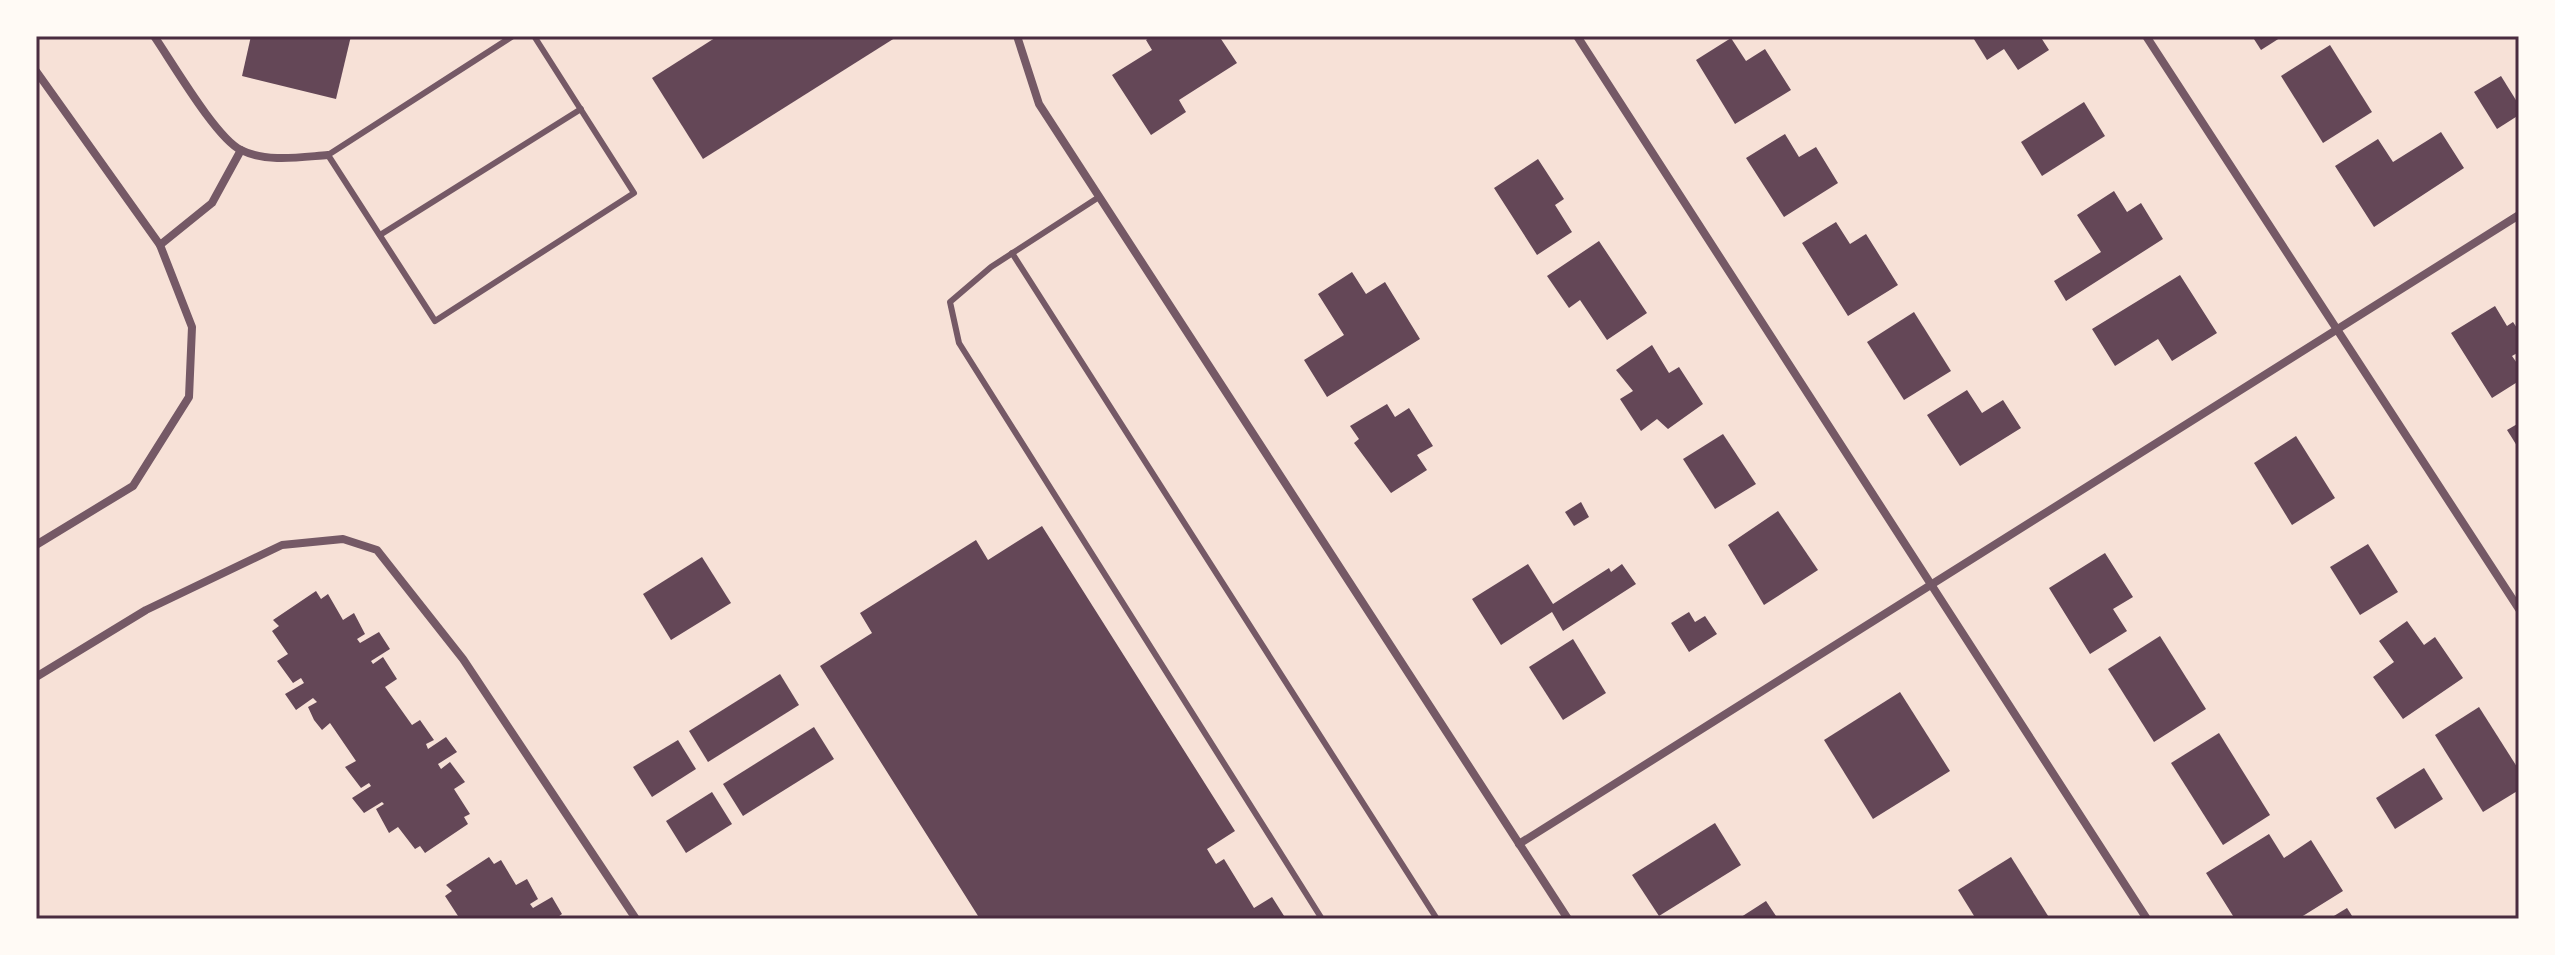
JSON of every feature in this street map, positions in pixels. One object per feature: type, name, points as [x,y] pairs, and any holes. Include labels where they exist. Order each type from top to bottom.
[{"type":"street","points":[[154,36],[223,134],[241,150],[273,158],[328,155]]},
{"type":"street","points":[[1017,36],[1039,104],[1568,919]]},
{"type":"street","points":[[1577,36],[2147,919]]},
{"type":"street","points":[[2146,36],[2519,609]]},
{"type":"street","points":[[36,71],[160,245],[192,327],[189,397],[133,486],[36,545]]},
{"type":"street","points":[[160,245],[212,203],[241,150]]},
{"type":"street","points":[[1519,844],[2519,215]]},
{"type":"street","points":[[36,677],[146,610],[282,545],[343,539],[377,550],[463,659],[636,919]]},
{"type":"lane","points":[[513,36],[328,155],[435,321],[634,193],[534,36]]},
{"type":"lane","points":[[380,235],[581,109]]},
{"type":"lane","points":[[1099,197],[1012,253],[950,302],[959,343],[1322,919]]},
{"type":"lane","points":[[1012,253],[1437,919]]},
{"type":"building","points":[[251,36],[351,36],[336,99],[242,76]]},
{"type":"building","points":[[718,36],[898,36],[703,159],[652,78]]},
{"type":"building","points":[[1152,36],[1219,36],[1237,63],[1179,100],[1186,112],[1151,135],[1112,75],[1152,50],[1146,40]]},
{"type":"building","points":[[1972,36],[2040,36],[2049,50],[2018,70],[2004,49],[1987,60]]},
{"type":"building","points":[[2252,36],[2283,36],[2261,50]]},
{"type":"building","points":[[1731,38],[1746,61],[1765,49],[1791,90],[1735,124],[1696,60]]},
{"type":"building","points":[[2330,45],[2372,112],[2323,143],[2281,76]]},
{"type":"building","points":[[2501,76],[2519,105],[2519,115],[2497,129],[2474,92]]},
{"type":"building","points":[[2084,102],[2105,136],[2042,176],[2021,142]]},
{"type":"building","points":[[2441,132],[2464,168],[2374,227],[2335,166],[2378,139],[2393,162]]},
{"type":"building","points":[[1785,134],[1799,157],[1816,147],[1838,183],[1784,217],[1746,158]]},
{"type":"building","points":[[1538,159],[1564,199],[1555,205],[1572,232],[1537,255],[1494,188]]},
{"type":"building","points":[[2114,191],[2127,212],[2141,203],[2163,239],[2066,301],[2054,281],[2101,252],[2077,215]]},
{"type":"building","points":[[1836,222],[1850,244],[1866,234],[1898,285],[1848,316],[1802,243]]},
{"type":"building","points":[[1599,241],[1647,313],[1607,340],[1580,300],[1569,308],[1547,276]]},
{"type":"building","points":[[1352,272],[1366,294],[1385,282],[1420,339],[1327,397],[1304,360],[1344,335],[1318,294]]},
{"type":"building","points":[[2180,275],[2217,333],[2172,361],[2158,339],[2115,366],[2092,329]]},
{"type":"building","points":[[2495,306],[2507,326],[2513,322],[2519,331],[2519,352],[2512,356],[2519,366],[2519,381],[2492,398],[2451,333]]},
{"type":"building","points":[[1914,312],[1951,371],[1904,400],[1867,342]]},
{"type":"building","points":[[1652,345],[1669,373],[1679,367],[1703,404],[1668,429],[1657,419],[1641,431],[1620,399],[1633,391],[1616,370]]},
{"type":"building","points":[[1967,390],[1982,413],[2003,400],[2021,428],[1960,466],[1927,415]]},
{"type":"building","points":[[1387,404],[1395,417],[1409,408],[1433,446],[1417,455],[1427,470],[1391,493],[1354,443],[1359,439],[1350,426]]},
{"type":"building","points":[[2519,423],[2519,449],[2507,430]]},
{"type":"building","points":[[1723,434],[1756,484],[1715,509],[1683,459]]},
{"type":"building","points":[[2296,436],[2335,498],[2292,525],[2254,463]]},
{"type":"building","points":[[1581,502],[1589,517],[1574,526],[1565,512]]},
{"type":"building","points":[[1778,511],[1818,570],[1764,605],[1728,545]]},
{"type":"building","points":[[1042,526],[1235,831],[1207,849],[1216,864],[1224,859],[1254,908],[1272,897],[1286,919],[980,919],[820,666],[872,633],[860,613],[976,540],[988,560]]},
{"type":"building","points":[[2368,544],[2398,592],[2360,615],[2330,567]]},
{"type":"building","points":[[2105,553],[2133,597],[2113,609],[2127,631],[2090,654],[2049,588]]},
{"type":"building","points":[[702,557],[731,603],[671,640],[643,594]]},
{"type":"building","points":[[1528,564],[1553,604],[1609,568],[1611,572],[1622,564],[1636,584],[1563,631],[1552,612],[1501,645],[1472,599]]},
{"type":"building","points":[[316,591],[321,599],[328,594],[343,620],[354,613],[365,634],[357,639],[360,643],[379,632],[390,649],[371,661],[373,664],[383,657],[397,679],[385,687],[412,725],[420,720],[434,740],[426,744],[428,749],[446,737],[457,752],[438,764],[441,769],[450,762],[465,782],[454,789],[470,814],[464,817],[468,824],[425,853],[420,846],[415,849],[398,827],[389,833],[376,809],[384,804],[382,802],[364,813],[352,798],[371,786],[369,783],[361,788],[345,767],[356,761],[330,723],[322,730],[314,720],[308,707],[317,702],[313,698],[296,710],[285,694],[304,683],[301,678],[293,683],[277,661],[288,654],[272,631],[279,626],[273,620]]},
{"type":"building","points":[[1689,612],[1695,622],[1705,616],[1717,634],[1689,652],[1671,623]]},
{"type":"building","points":[[2407,621],[2424,645],[2435,637],[2463,678],[2403,719],[2373,677],[2394,662],[2379,641]]},
{"type":"building","points":[[2160,636],[2206,709],[2154,742],[2108,669]]},
{"type":"building","points":[[1573,639],[1606,693],[1563,720],[1529,667]]},
{"type":"building","points":[[780,674],[799,705],[708,762],[689,731]]},
{"type":"building","points":[[1900,692],[1950,771],[1873,819],[1824,740]]},
{"type":"building","points":[[2479,707],[2519,770],[2519,790],[2483,812],[2435,735]]},
{"type":"building","points":[[814,727],[834,759],[743,816],[723,784]]},
{"type":"building","points":[[2219,733],[2270,815],[2223,845],[2171,763]]},
{"type":"building","points":[[678,740],[696,769],[652,797],[633,767]]},
{"type":"building","points":[[2424,768],[2443,799],[2395,829],[2376,798]]},
{"type":"building","points":[[712,792],[732,824],[686,853],[666,821]]},
{"type":"building","points":[[1715,823],[1741,865],[1659,916],[1632,875]]},
{"type":"building","points":[[2269,834],[2284,858],[2311,840],[2343,891],[2298,919],[2235,919],[2206,873]]},
{"type":"building","points":[[489,857],[494,864],[501,860],[516,885],[527,879],[538,899],[530,904],[533,908],[552,897],[562,914],[555,919],[460,919],[445,896],[452,891],[446,885]]},
{"type":"building","points":[[2011,857],[2050,919],[1976,919],[1958,890]]},
{"type":"building","points":[[1766,901],[1778,919],[1738,919]]},
{"type":"building","points":[[2347,908],[2354,919],[2329,919]]}]
